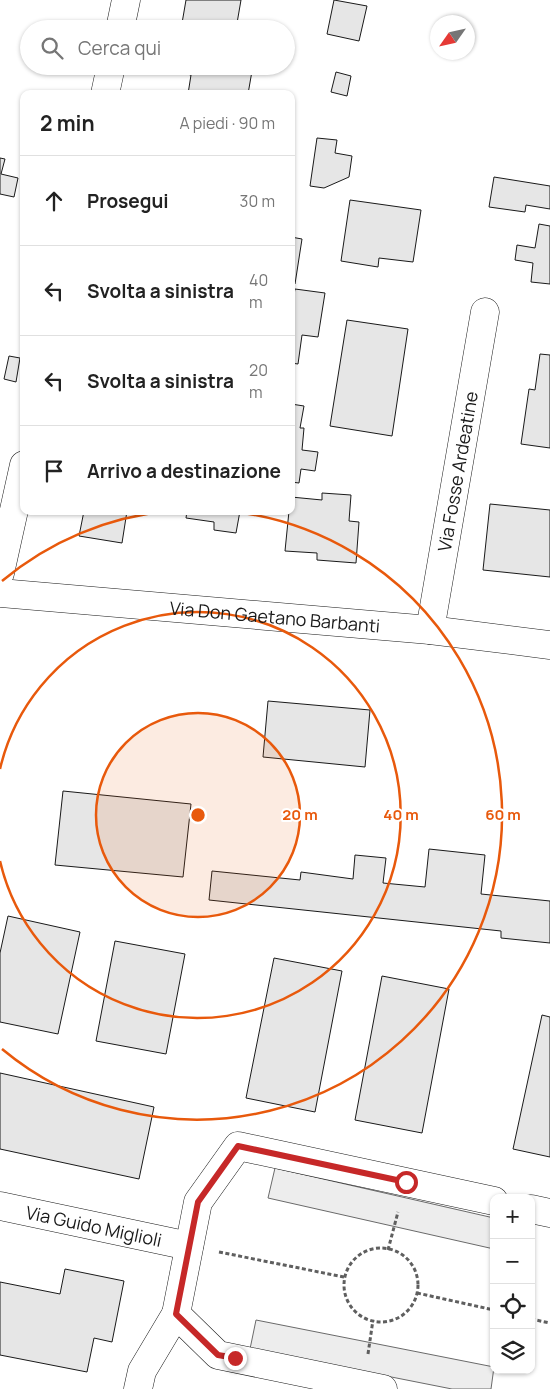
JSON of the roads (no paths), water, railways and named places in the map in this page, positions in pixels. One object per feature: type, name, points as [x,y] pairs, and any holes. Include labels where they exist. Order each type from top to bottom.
[{"type":"street","points":[[122,20],[126,0]]},
{"type":"street","points":[[106,90],[110,75]]},
{"type":"street","name":"Via Fosse Ardeatine","points":[[430,630],[485,312]]},
{"type":"street","points":[[0,573],[20,483]]},
{"type":"street","name":"Via Don Gaetano Barbanti","points":[[0,593],[430,630],[550,645]]},
{"type":"street","points":[[138,1389],[142,1371],[176,1314],[198,1202],[238,1146],[490,1200]]},
{"type":"street","name":"Via Guido Miglioli","points":[[0,1206],[189,1246]]},
{"type":"street","points":[[535,1210],[550,1214]]},
{"type":"street","points":[[176,1314],[218,1355],[383,1389]]}]
